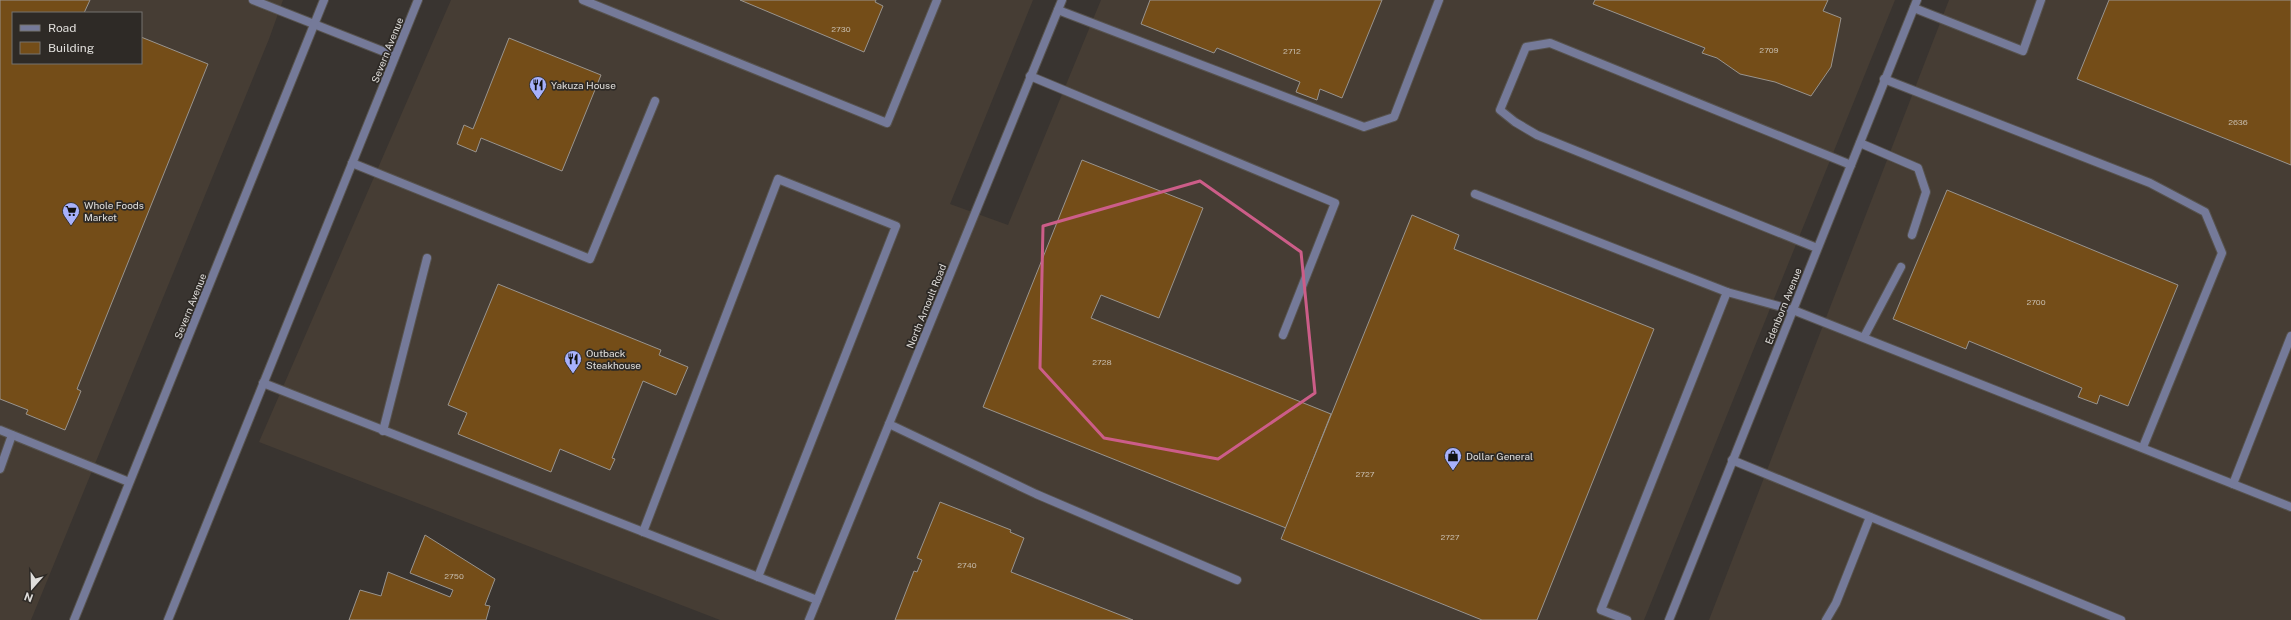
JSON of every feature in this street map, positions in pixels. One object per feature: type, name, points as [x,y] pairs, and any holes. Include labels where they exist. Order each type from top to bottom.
[{"type":"street","points":[[254,0],[395,56]]},
{"type":"street","name":"Severn Avenue","points":[[74,620],[324,0]]},
{"type":"street","name":"Severn Avenue","points":[[168,620],[418,0]]},
{"type":"street","points":[[583,0],[887,123],[938,0]]},
{"type":"street","name":"North Arnoult Road","points":[[809,620],[1062,0]]},
{"type":"street","points":[[1058,10],[1364,127],[1394,117],[1439,0]]},
{"type":"street","points":[[1916,4],[2023,51],[2041,0]]},
{"type":"street","name":"Edenborn Avenue","points":[[1668,620],[1851,165],[1884,78],[1916,4]]},
{"type":"street","points":[[1817,248],[1537,134],[1515,122],[1500,110],[1526,48],[1550,43],[1851,165]]},
{"type":"street","points":[[1030,76],[1335,203],[1283,336]]},
{"type":"street","points":[[1884,78],[2150,183],[2205,212],[2222,253],[2143,447]]},
{"type":"street","points":[[352,163],[590,259],[655,101]]},
{"type":"street","points":[[1860,142],[1918,168],[1926,192],[1912,235]]},
{"type":"street","points":[[643,532],[778,179],[896,226],[758,577]]},
{"type":"street","points":[[1475,194],[1727,292],[1793,310],[1864,337],[2291,506]]},
{"type":"street","points":[[383,430],[427,258]]},
{"type":"street","points":[[1864,337],[1901,267]]},
{"type":"street","points":[[1627,620],[1601,610],[1727,292]]},
{"type":"street","points":[[2233,484],[2291,336]]},
{"type":"street","points":[[263,384],[817,600]]},
{"type":"street","points":[[889,424],[1036,494],[1237,580]]},
{"type":"street","points":[[0,430],[129,482]]},
{"type":"street","points":[[0,469],[12,435]]},
{"type":"street","points":[[1732,460],[2121,620]]},
{"type":"street","points":[[1826,620],[1836,603],[1870,517]]},
{"type":"highlighted area","points":[[1200,181],[1301,252],[1315,393],[1218,459],[1104,438],[1040,368],[1043,226]]},
{"type":"shaded area","points":[[0,0],[283,0],[269,39],[31,620],[0,620]]},
{"type":"shaded area","points":[[451,0],[1033,0],[950,204],[1008,225],[1101,0],[1895,0],[1644,620],[720,620],[259,442]]},
{"type":"shaded area","points":[[1949,0],[2291,0],[2291,620],[1709,620]]},
{"type":"building","name":"Whole Foods Market","points":[[0,0],[90,0],[84,12],[12,12],[12,64],[142,64],[142,37],[208,64],[77,389],[81,391],[65,430],[26,414],[28,410],[0,399]]},
{"type":"building","points":[[740,0],[876,0],[875,2],[883,6],[864,52]]},
{"type":"building","points":[[1150,0],[1382,0],[1342,98],[1320,89],[1317,100],[1296,92],[1300,82],[1217,48],[1214,53],[1141,24]]},
{"type":"building","points":[[1595,0],[1828,0],[1823,11],[1841,18],[1831,67],[1811,96],[1775,82],[1740,74],[1717,58],[1702,53],[1705,48],[1593,4]]},
{"type":"building","points":[[2109,0],[2291,0],[2291,165],[2077,79]]},
{"type":"building","name":"Yakuza House","points":[[509,38],[601,75],[562,171],[481,138],[476,152],[457,144],[464,125],[473,129]]},
{"type":"building","points":[[1082,160],[1203,208],[1159,318],[1101,295],[1091,318],[1331,414],[1286,528],[983,407]]},
{"type":"building","points":[[1947,190],[2178,285],[2128,406],[2100,395],[2097,404],[2078,397],[2082,388],[1969,341],[1966,349],[1893,319]]},
{"type":"building","name":"Dollar General","points":[[1412,215],[1459,235],[1454,249],[1654,329],[1537,620],[1482,620],[1281,539]]},
{"type":"building","name":"Outback Steakhouse","points":[[498,284],[661,350],[659,355],[688,367],[676,395],[643,381],[612,458],[615,459],[610,470],[560,449],[551,472],[458,434],[467,413],[448,405]]},
{"type":"building","points":[[940,502],[1011,530],[1010,532],[1024,538],[1011,572],[1133,620],[895,620],[914,571],[917,572],[922,560],[917,558]]},
{"type":"building","points":[[425,535],[495,579],[485,605],[490,606],[486,620],[349,620],[360,590],[381,596],[388,572],[450,597],[453,590],[410,573]]},
{"type":"place","name":"Yakuza House","points":[[538,100]]},
{"type":"place","name":"Whole Foods Market","points":[[71,226]]},
{"type":"place","name":"Outback Steakhouse","points":[[573,374]]},
{"type":"place","name":"Dollar General","points":[[1453,471]]}]
